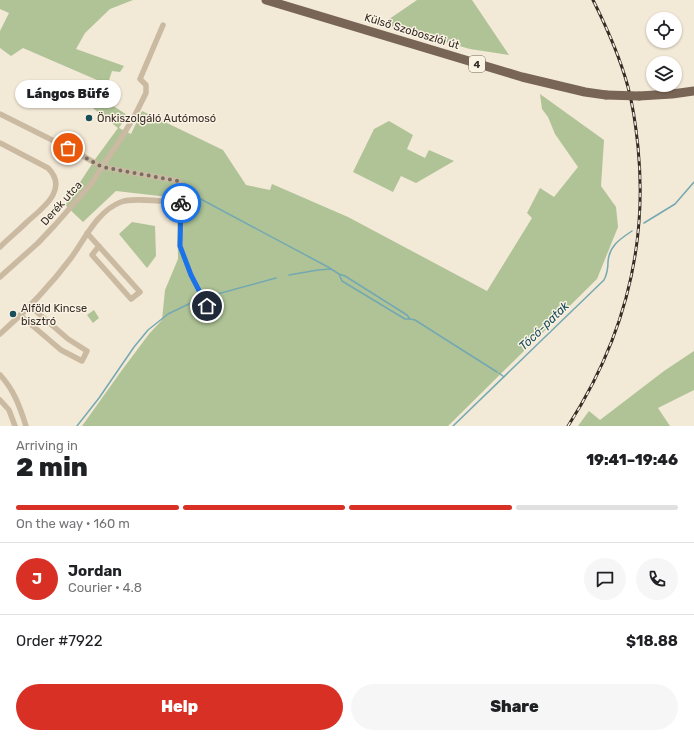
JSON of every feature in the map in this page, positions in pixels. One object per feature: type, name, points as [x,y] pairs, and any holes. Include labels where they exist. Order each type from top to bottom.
[{"type":"main road","name":"Külső Szoboszlói út","points":[[266,0],[522,77],[585,92],[606,95],[639,96],[694,91]]},
{"type":"street","name":"Derék utca","points":[[0,277],[38,243],[91,184],[122,137],[146,93],[146,85],[140,79],[163,24]]},
{"type":"street","points":[[0,114],[102,167],[178,181],[184,190],[180,246],[191,275],[207,306]]},
{"type":"street","name":"Derék utca","points":[[0,143],[48,168],[52,172],[56,182],[54,193],[48,203],[0,247]]},
{"type":"street","points":[[0,334],[30,306],[70,258],[91,226],[111,207],[121,202],[131,200],[182,203]]},
{"type":"street","points":[[87,233],[99,246],[140,292],[131,299],[92,255],[99,246]]},
{"type":"street","points":[[20,316],[61,350],[82,361],[87,351],[68,339],[30,306]]},
{"type":"street","points":[[0,375],[19,404],[26,426]]},
{"type":"street","points":[[0,400],[8,410],[15,426]]},
{"type":"green space","points":[[0,0],[133,0],[110,9],[85,33],[76,49],[124,66],[120,72],[112,71],[103,99],[127,115],[119,128],[131,134],[142,111],[223,150],[246,185],[270,190],[272,184],[348,217],[487,291],[532,218],[527,213],[540,188],[554,197],[578,167],[555,134],[548,117],[542,109],[540,94],[604,140],[601,186],[616,207],[618,227],[597,279],[448,426],[82,426],[149,334],[162,320],[165,290],[178,259],[177,198],[116,191],[83,222],[65,205],[118,128],[89,105],[97,80],[23,48],[11,56],[0,48],[0,31],[9,13],[0,9]]},
{"type":"green space","points":[[417,0],[472,0],[509,55],[470,49],[382,24]]},
{"type":"green space","points":[[389,121],[413,135],[407,149],[425,158],[429,150],[454,161],[416,183],[401,176],[393,192],[353,172],[374,129]]},
{"type":"green space","points":[[132,222],[155,226],[156,256],[147,268],[119,234]]},
{"type":"green space","points":[[94,310],[99,318],[93,323],[87,315]]},
{"type":"green space","points":[[694,351],[694,390],[658,408],[670,426],[578,426],[589,411],[600,420],[664,371]]},
{"type":"waterway","name":"Tócó-patak","points":[[644,223],[675,204],[694,182]]},
{"type":"waterway","points":[[195,196],[345,276],[407,315],[410,319],[415,320],[497,372]]},
{"type":"waterway","name":"Tócó-patak","points":[[453,426],[604,280],[610,252],[619,240],[632,231]]},
{"type":"waterway","points":[[289,275],[331,269]]},
{"type":"waterway","points":[[339,274],[342,281],[405,319],[410,319]]},
{"type":"waterway","points":[[210,296],[276,278]]},
{"type":"waterway","points":[[77,426],[148,330],[168,314],[197,300]]},
{"type":"waterway","name":"Tócó-patak","points":[[499,373],[504,377]]},
{"type":"railway","points":[[568,426],[604,361],[617,327],[635,257],[639,221],[640,184],[638,147],[628,87],[617,54],[593,0]]},
{"type":"way so far","points":[[68,148],[102,167],[178,181],[184,190],[181,203]]},
{"type":"place","name":"Önkiszolgáló Autómosó","points":[[89,118]]},
{"type":"place","name":"Lángos Büfé","points":[[68,148]]},
{"type":"place","name":"Alföld Kincse bisztró","points":[[13,314]]},
{"type":"route","points":[[181,203],[180,246],[191,275],[207,306]]}]
